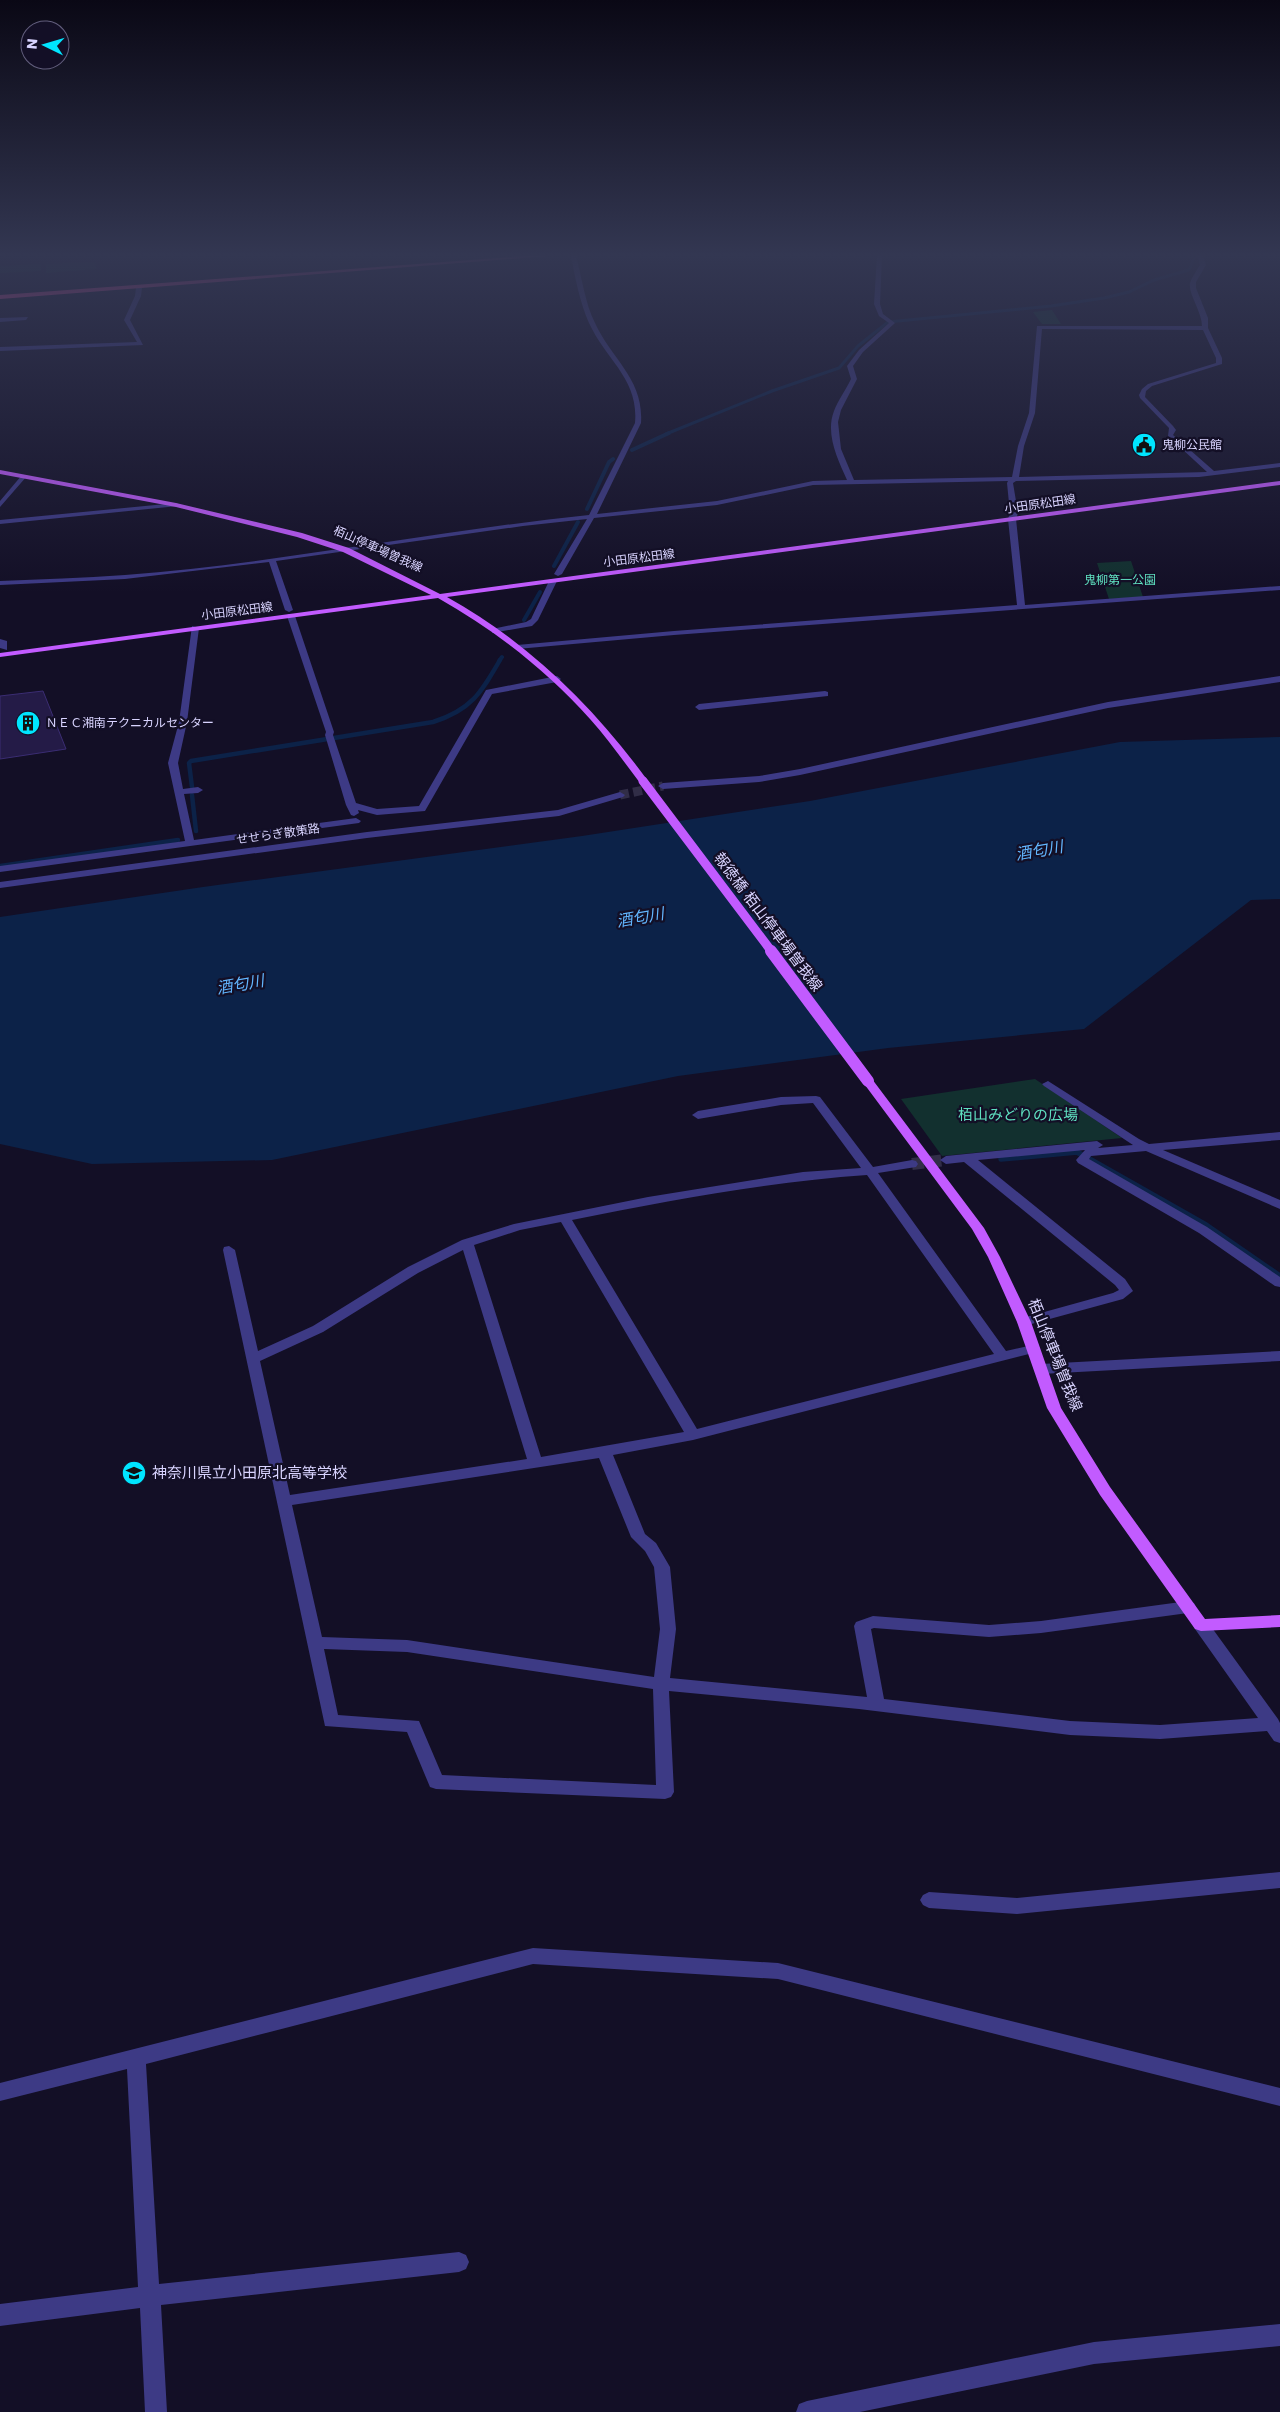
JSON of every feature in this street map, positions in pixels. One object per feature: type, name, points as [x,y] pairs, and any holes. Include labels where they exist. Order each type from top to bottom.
[{"type":"main road","name":"栢山停車場曽我線","points":[[0,472],[176,505],[299,535],[346,550],[410,580],[472,614],[557,679],[594,718],[643,781]]},
{"type":"main road","name":"小田原松田線","points":[[1,648],[195,628],[429,591],[555,577],[1013,516],[1280,478]]},
{"type":"main road","name":"小田原松田線","points":[[1013,516],[1280,483]]},
{"type":"main road","name":"小田原松田線","points":[[1,648],[440,596],[555,577]]},
{"type":"main road","name":"報徳橋 栢山停車場曽我線","points":[[643,781],[868,1081]]},
{"type":"main road","name":"栢山停車場曽我線","points":[[868,1081],[978,1228],[994,1257],[1024,1322],[1054,1408],[1105,1491],[1201,1625]]},
{"type":"main road","points":[[1201,1625],[1280,1621]]},
{"type":"street","points":[[498,633],[529,624],[534,620],[555,577],[592,516],[638,423],[641,410],[638,394],[621,369]]},
{"type":"street","points":[[851,369],[854,379],[837,413],[834,427],[842,464],[851,482]]},
{"type":"street","points":[[1021,607],[1010,483],[1016,477],[1022,446],[1032,413],[1036,369]]},
{"type":"street","points":[[1204,369],[1150,385],[1142,393],[1142,397],[1171,427],[1173,430],[1170,435],[1176,442],[1214,474]]},
{"type":"street","points":[[0,583],[125,577],[272,560],[592,516],[717,503],[813,483],[1214,474],[1280,465]]},
{"type":"street","points":[[0,505],[3,496],[24,476]]},
{"type":"street","points":[[0,522],[176,505]]},
{"type":"street","points":[[272,560],[330,732],[330,738],[356,821],[367,835]]},
{"type":"street","points":[[516,647],[649,635],[1280,588]]},
{"type":"street","points":[[190,843],[173,763],[183,722],[195,628]]},
{"type":"street","points":[[352,805],[377,812],[422,809],[489,692],[557,679]]},
{"type":"street","points":[[663,786],[776,776],[1108,705],[1280,679]]},
{"type":"street","points":[[699,707],[825,694]]},
{"type":"street","points":[[180,792],[198,790]]},
{"type":"street","name":"せせらぎ散策路","points":[[0,885],[367,835],[559,813],[620,795]]},
{"type":"street","points":[[0,869],[190,843],[256,831],[356,821]]},
{"type":"street","points":[[1048,1084],[1135,1142],[1280,1206]]},
{"type":"street","points":[[698,1115],[781,1101],[816,1099],[870,1170],[1002,1356]]},
{"type":"street","points":[[946,1160],[1085,1150],[1149,1148],[1280,1136]]},
{"type":"street","points":[[1085,1150],[1135,1142]]},
{"type":"street","points":[[1085,1150],[1082,1160],[1203,1230],[1280,1283]]},
{"type":"street","points":[[967,1158],[1120,1282],[1126,1291],[1118,1296],[1024,1322]]},
{"type":"street","points":[[253,1359],[318,1329],[413,1270],[467,1243],[518,1227],[803,1176],[912,1164]]},
{"type":"street","points":[[565,1218],[693,1435]]},
{"type":"street","points":[[467,1243],[536,1463]]},
{"type":"street","points":[[229,1250],[331,1721],[413,1726],[436,1782],[665,1792],[661,1684],[668,1629],[662,1568],[651,1547],[639,1537],[604,1452]]},
{"type":"street","points":[[284,1501],[536,1463],[693,1435],[1002,1356],[1033,1350]]},
{"type":"street","points":[[1041,1369],[1280,1356]]},
{"type":"street","points":[[877,1705],[862,1626],[873,1622],[989,1631],[1041,1627],[1188,1607]]},
{"type":"street","points":[[1201,1625],[1276,1730]]},
{"type":"street","points":[[315,1643],[408,1646],[661,1684],[877,1705],[1080,1729],[1160,1732],[1276,1730]]},
{"type":"street","points":[[929,1900],[1017,1906],[1280,1880]]},
{"type":"street","points":[[0,2092],[532,1956],[778,1971],[1280,2097]]},
{"type":"street","points":[[136,2058],[156,2412]]},
{"type":"street","points":[[0,2315],[148,2296],[459,2262]]},
{"type":"street","points":[[806,2412],[1094,2353],[1280,2336]]},
{"type":"green space","name":"鬼柳第一公園","points":[[1131,561],[1143,597],[1109,599],[1097,563]]},
{"type":"green space","name":"栢山みどりの広場","points":[[1035,1079],[1122,1138],[942,1156],[901,1099]]},
{"type":"water","name":"酒匂川","points":[[1280,737],[1280,899],[1251,900],[1084,1029],[888,1048],[678,1076],[272,1160],[92,1164],[0,1144],[0,917],[203,887],[582,836],[810,801],[1120,742]]},
{"type":"building","name":"ＮＥＣ湘南テクニカルセンター","points":[[43,691],[66,749],[0,759],[0,696]]},
{"type":"waterway","points":[[666,434],[772,391],[837,369]]},
{"type":"waterway","points":[[632,450],[669,433]]},
{"type":"waterway","points":[[587,509],[609,462],[613,459]]},
{"type":"waterway","points":[[554,566],[578,522]]},
{"type":"waterway","points":[[524,620],[540,592]]},
{"type":"waterway","points":[[499,661],[502,657]]},
{"type":"waterway","points":[[192,787],[189,763],[191,761],[433,722],[446,717],[457,712],[474,699],[500,660]]},
{"type":"waterway","points":[[192,795],[196,831]]},
{"type":"waterway","points":[[0,866],[178,840]]},
{"type":"waterway","points":[[1001,1159],[1077,1152],[1206,1225],[1280,1276]]},
{"type":"tunnel","points":[[620,795],[663,786]]},
{"type":"tunnel","points":[[912,1164],[946,1160]]},
{"type":"place","name":"鬼柳公民館","points":[[1144,445]]},
{"type":"place","name":"ＮＥＣ湘南テクニカルセンター","points":[[28,723]]},
{"type":"place","name":"神奈川県立小田原北高等学校","points":[[134,1473]]}]
